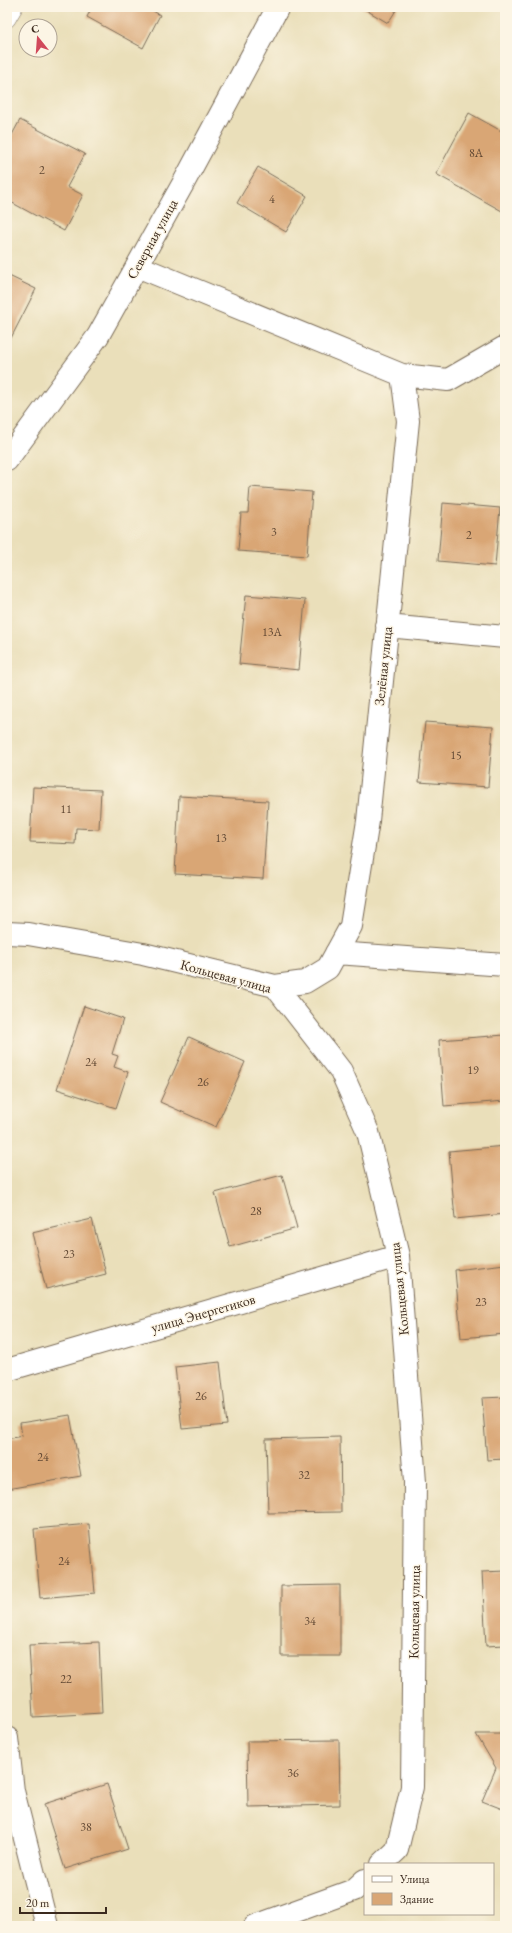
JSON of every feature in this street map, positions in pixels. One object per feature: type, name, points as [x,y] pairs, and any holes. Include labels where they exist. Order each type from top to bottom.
[{"type":"street","name":"Северная улица","points":[[7,460],[98,336],[278,7]]},
{"type":"street","points":[[136,266],[402,375],[448,380],[505,347]]},
{"type":"street","name":"Зелёная улица","points":[[275,986],[305,982],[328,968],[351,926],[368,821],[408,421],[402,375]]},
{"type":"street","points":[[387,626],[505,637]]},
{"type":"street","name":"Кольцевая улица","points":[[7,933],[28,934],[143,954],[275,986],[341,1071],[368,1132],[398,1256],[415,1482],[412,1787],[397,1850],[383,1863]]},
{"type":"street","points":[[336,953],[505,965]]},
{"type":"street","name":"улица Энергетиков","points":[[7,1370],[398,1256]]},
{"type":"street","points":[[7,1738],[10,1791],[47,1926]]},
{"type":"street","points":[[255,1926],[354,1890],[364,1881]]},
{"type":"lane","points":[[7,19],[14,7]]},
{"type":"building","points":[[92,7],[155,7],[153,11],[160,15],[143,48],[87,17]]},
{"type":"building","points":[[361,7],[398,7],[388,23]]},
{"type":"building","points":[[469,113],[505,133],[505,205],[502,211],[436,174]]},
{"type":"building","points":[[20,120],[85,154],[67,187],[83,195],[64,231],[7,200],[7,144]]},
{"type":"building","points":[[258,167],[307,196],[286,232],[237,203]]},
{"type":"building","points":[[7,275],[36,289],[11,338],[7,335]]},
{"type":"building","points":[[250,487],[312,492],[307,556],[238,551],[241,513],[248,513]]},
{"type":"building","points":[[443,503],[500,508],[495,566],[438,561]]},
{"type":"building","points":[[246,595],[305,600],[299,670],[239,664]]},
{"type":"building","points":[[425,722],[493,727],[488,787],[419,782]]},
{"type":"building","points":[[33,787],[101,790],[99,829],[76,828],[75,844],[30,842]]},
{"type":"building","points":[[179,796],[268,801],[263,879],[175,874]]},
{"type":"building","points":[[84,1006],[123,1019],[112,1054],[118,1056],[114,1067],[128,1072],[116,1108],[57,1089]]},
{"type":"building","points":[[505,1035],[505,1101],[444,1106],[439,1040]]},
{"type":"building","points":[[189,1037],[245,1062],[216,1127],[160,1102]]},
{"type":"building","points":[[505,1146],[505,1214],[455,1219],[449,1151]]},
{"type":"building","points":[[282,1175],[297,1228],[230,1247],[215,1193]]},
{"type":"building","points":[[92,1219],[106,1274],[46,1289],[32,1233]]},
{"type":"building","points":[[505,1264],[505,1334],[461,1338],[455,1270]]},
{"type":"building","points":[[220,1362],[227,1425],[182,1429],[175,1367]]},
{"type":"building","points":[[505,1397],[505,1459],[487,1460],[482,1398]]},
{"type":"building","points":[[70,1415],[81,1476],[7,1489],[7,1439],[22,1436],[20,1423]]},
{"type":"building","points":[[340,1437],[341,1512],[268,1513],[266,1439]]},
{"type":"building","points":[[89,1524],[95,1593],[40,1598],[34,1529]]},
{"type":"building","points":[[505,1571],[505,1645],[486,1646],[482,1572]]},
{"type":"building","points":[[340,1585],[340,1656],[281,1656],[281,1586]]},
{"type":"building","points":[[99,1642],[102,1713],[33,1717],[29,1645]]},
{"type":"building","points":[[476,1734],[505,1734],[505,1810],[482,1801],[496,1768]]},
{"type":"building","points":[[339,1740],[340,1805],[248,1807],[247,1741]]},
{"type":"building","points":[[107,1784],[128,1849],[65,1869],[44,1804]]}]
